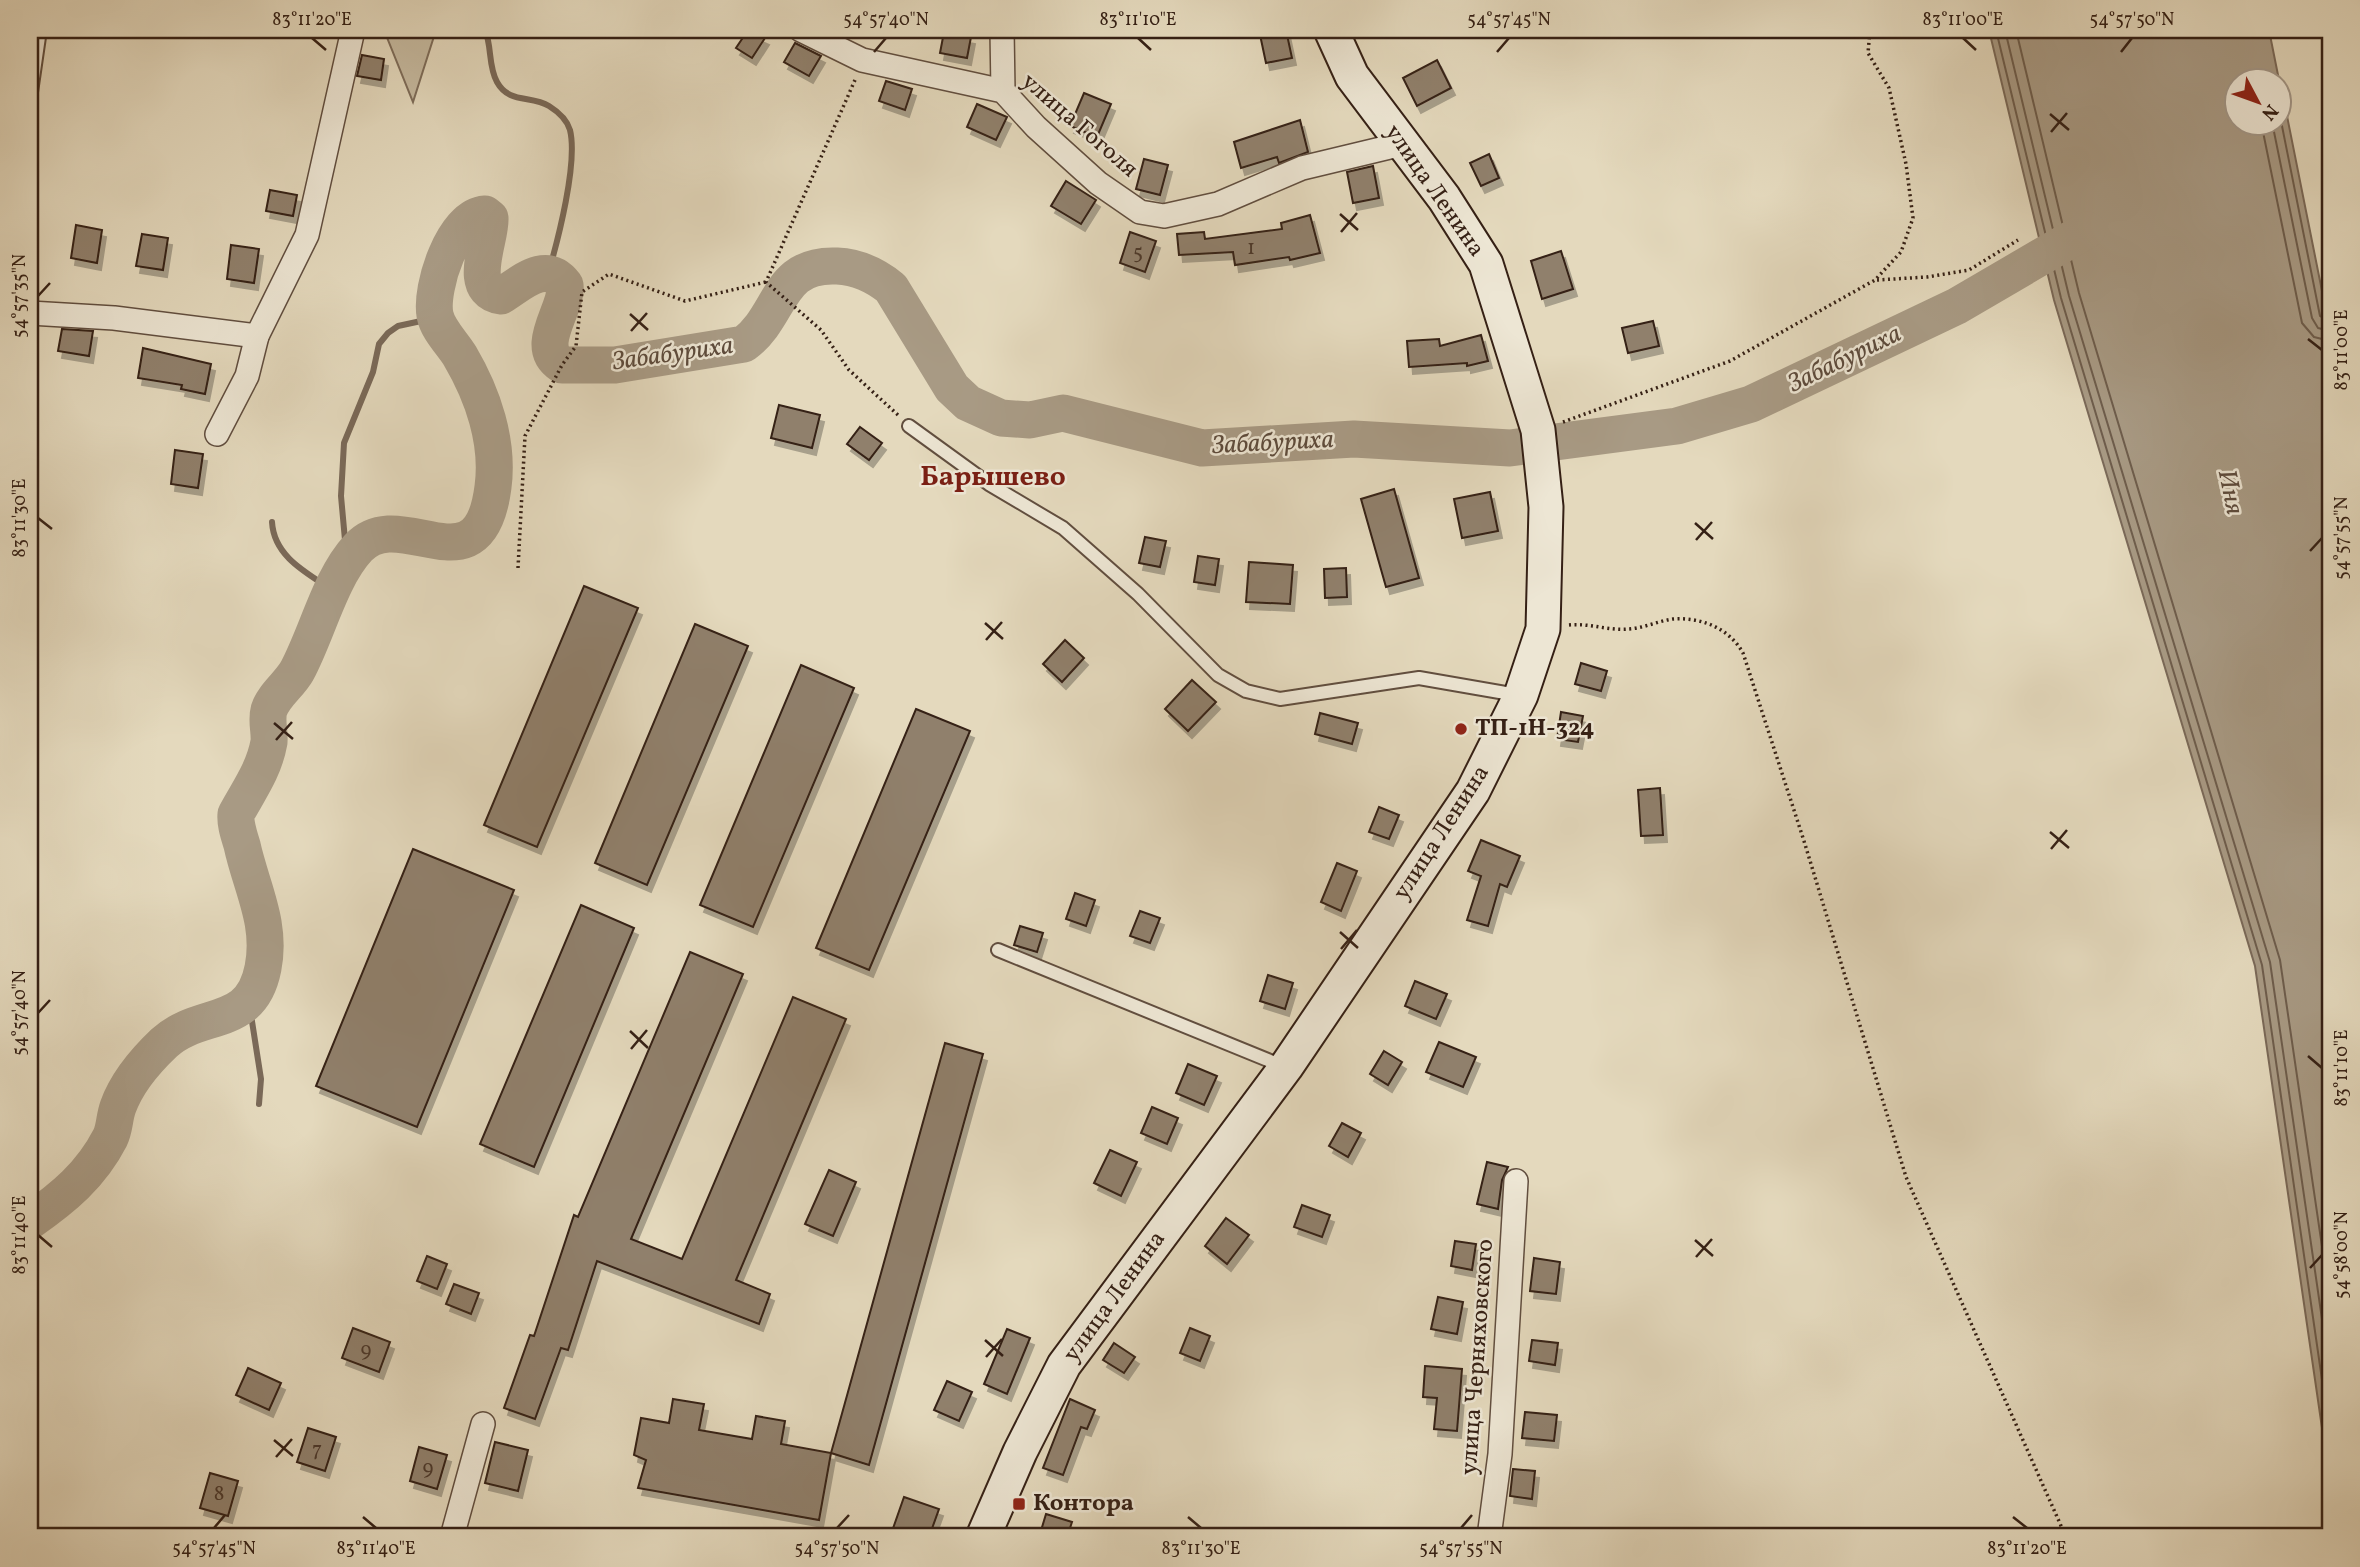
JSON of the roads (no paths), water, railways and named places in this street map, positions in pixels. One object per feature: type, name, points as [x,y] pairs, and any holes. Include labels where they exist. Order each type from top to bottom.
[{"type":"main road","name":"улица Ленина","points":[[982,1537],[1020,1452],[1064,1366],[1286,1067],[1473,791],[1521,695],[1543,629],[1545,483],[1538,430],[1486,264],[1444,198],[1352,76],[1331,30]]},
{"type":"street","points":[[217,434],[247,376],[257,336],[307,235],[353,30]]},
{"type":"street","name":"улица Гоголя","points":[[801,30],[862,60],[1003,91],[1036,127],[1098,183],[1140,212],[1164,216],[1217,204],[1302,168],[1402,144]]},
{"type":"street","points":[[1002,30],[1003,91]]},
{"type":"street","points":[[30,313],[114,318],[257,336]]},
{"type":"street","name":"улица Черняховского","points":[[1489,1537],[1500,1454],[1516,1181]]},
{"type":"street","points":[[452,1537],[483,1424]]},
{"type":"lane","points":[[30,99],[40,30]]},
{"type":"lane","points":[[909,426],[989,484],[1062,528],[1138,594],[1218,675],[1245,691],[1280,699],[1419,678],[1521,695]]},
{"type":"lane","points":[[998,950],[1286,1067]]},
{"type":"water","name":"Иня","points":[[1989,30],[2269,30],[2276,66],[2224,66],[2224,136],[2291,136],[2330,331],[2330,1483],[2255,966],[2054,300]]},
{"type":"waterway","points":[[485,30],[492,69],[502,89],[514,96],[549,106],[561,116],[570,130],[572,144],[569,181],[548,274]]},
{"type":"waterway","name":"Забабуриха","points":[[30,1221],[54,1204],[94,1163],[110,1138],[126,1089],[157,1050],[178,1033],[236,1010],[248,1001],[257,988],[263,968],[265,936],[236,814],[264,762],[269,742],[268,714],[271,705],[297,671],[348,560],[358,548],[376,536],[395,534],[455,542],[472,536],[485,519],[494,470],[494,453],[487,419],[468,371],[439,326],[434,303],[446,255],[463,227],[473,218],[485,214],[490,218],[482,274],[484,284],[490,292],[501,296],[525,280],[541,274],[549,274],[565,285],[565,295],[553,327],[550,348],[562,365],[615,365],[744,344],[757,332],[782,293],[802,273],[817,267],[845,267],[866,273],[891,288],[952,388],[968,403],[1001,418],[1030,420],[1063,413],[1202,448],[1354,439],[1510,448],[1677,426],[1751,404],[1957,306],[2087,230]]},
{"type":"waterway","points":[[347,562],[341,496],[344,443],[373,372],[379,344],[398,326],[435,318]]},
{"type":"waterway","points":[[272,522],[274,534],[285,554],[334,591]]},
{"type":"waterway","points":[[249,1002],[261,1079],[259,1104]]},
{"type":"place","name":"ТП-1Н-324","points":[[1461,729]]},
{"type":"place","name":"Контора","points":[[1019,1504]]},
{"type":"district","name":"Барышево","points":[[993,477]]}]
